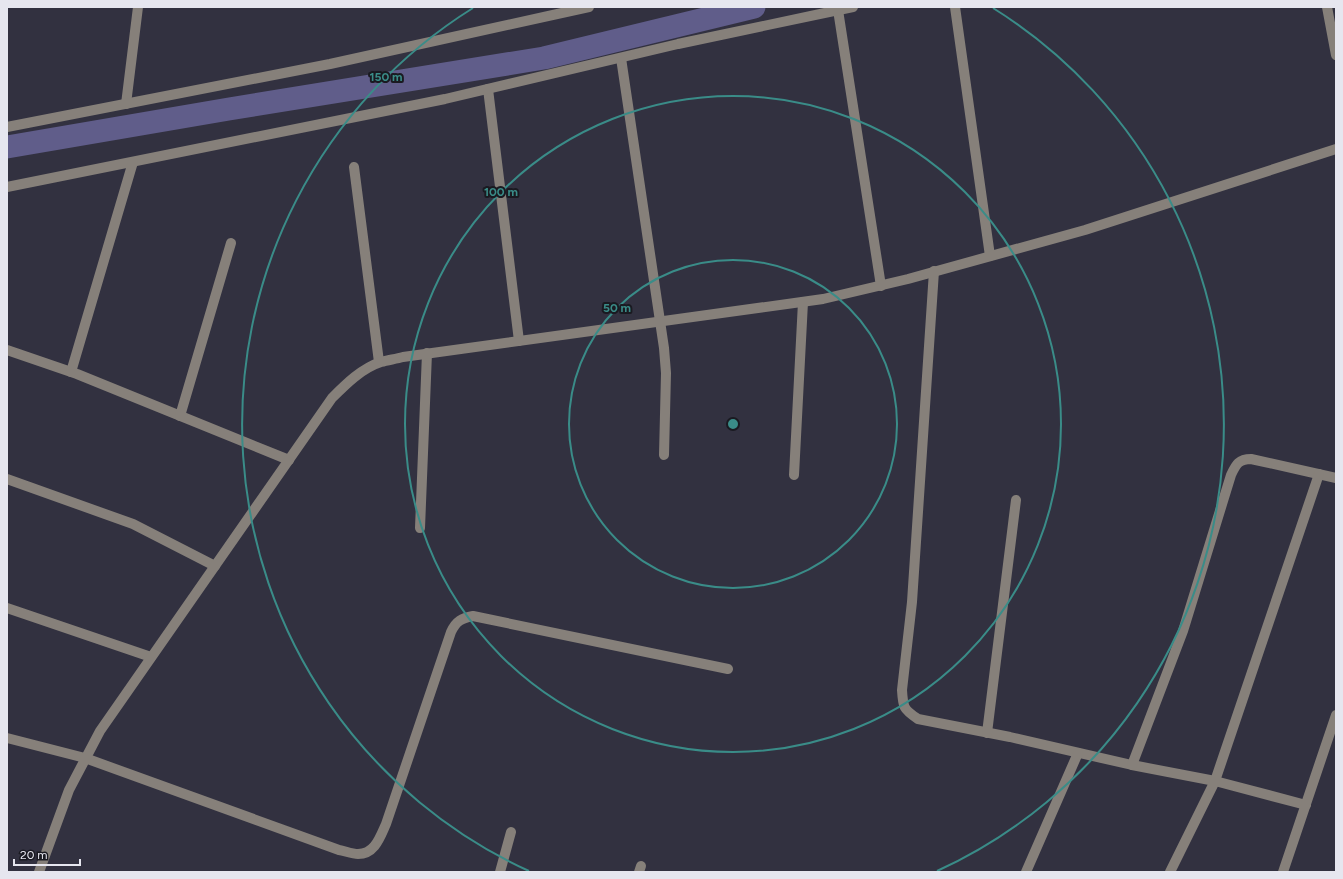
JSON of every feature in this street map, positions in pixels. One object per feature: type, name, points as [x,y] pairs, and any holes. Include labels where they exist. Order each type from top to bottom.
[{"type":"street","points":[[126,104],[138,7]]},
{"type":"street","points":[[7,127],[337,63],[589,7]]},
{"type":"street","points":[[7,187],[446,100],[686,43],[854,7]]},
{"type":"street","points":[[955,7],[990,256]]},
{"type":"street","points":[[1327,7],[1336,55]]},
{"type":"street","points":[[838,10],[881,286]]},
{"type":"street","points":[[621,58],[660,322],[666,373],[664,455]]},
{"type":"street","points":[[488,89],[520,341]]},
{"type":"street","points":[[39,872],[69,790],[100,731],[332,398],[346,384],[366,369],[380,362],[427,353],[803,302],[881,286],[1085,230],[1336,150]]},
{"type":"street","points":[[71,372],[132,162]]},
{"type":"street","points":[[354,167],[380,362]]},
{"type":"street","points":[[180,416],[231,243]]},
{"type":"street","points":[[934,271],[912,602],[902,690],[903,703],[906,711],[918,719],[1132,765],[1215,781],[1306,805]]},
{"type":"street","points":[[794,475],[803,302]]},
{"type":"street","points":[[7,350],[71,372],[289,460]]},
{"type":"street","points":[[420,528],[427,353]]},
{"type":"street","points":[[1132,765],[1183,631],[1234,467],[1244,459],[1251,459],[1336,478]]},
{"type":"street","points":[[1170,872],[1215,781],[1319,474]]},
{"type":"street","points":[[7,480],[133,524],[215,566]]},
{"type":"street","points":[[987,733],[1016,500]]},
{"type":"street","points":[[7,608],[151,657]]},
{"type":"street","points":[[7,738],[85,758],[339,850],[358,854],[372,850],[386,824],[451,632],[458,620],[473,616],[728,669]]},
{"type":"street","points":[[1284,872],[1336,715]]},
{"type":"street","points":[[1026,872],[1078,753]]},
{"type":"street","points":[[500,872],[511,832]]},
{"type":"waterway","points":[[7,147],[544,58],[754,7]]}]
